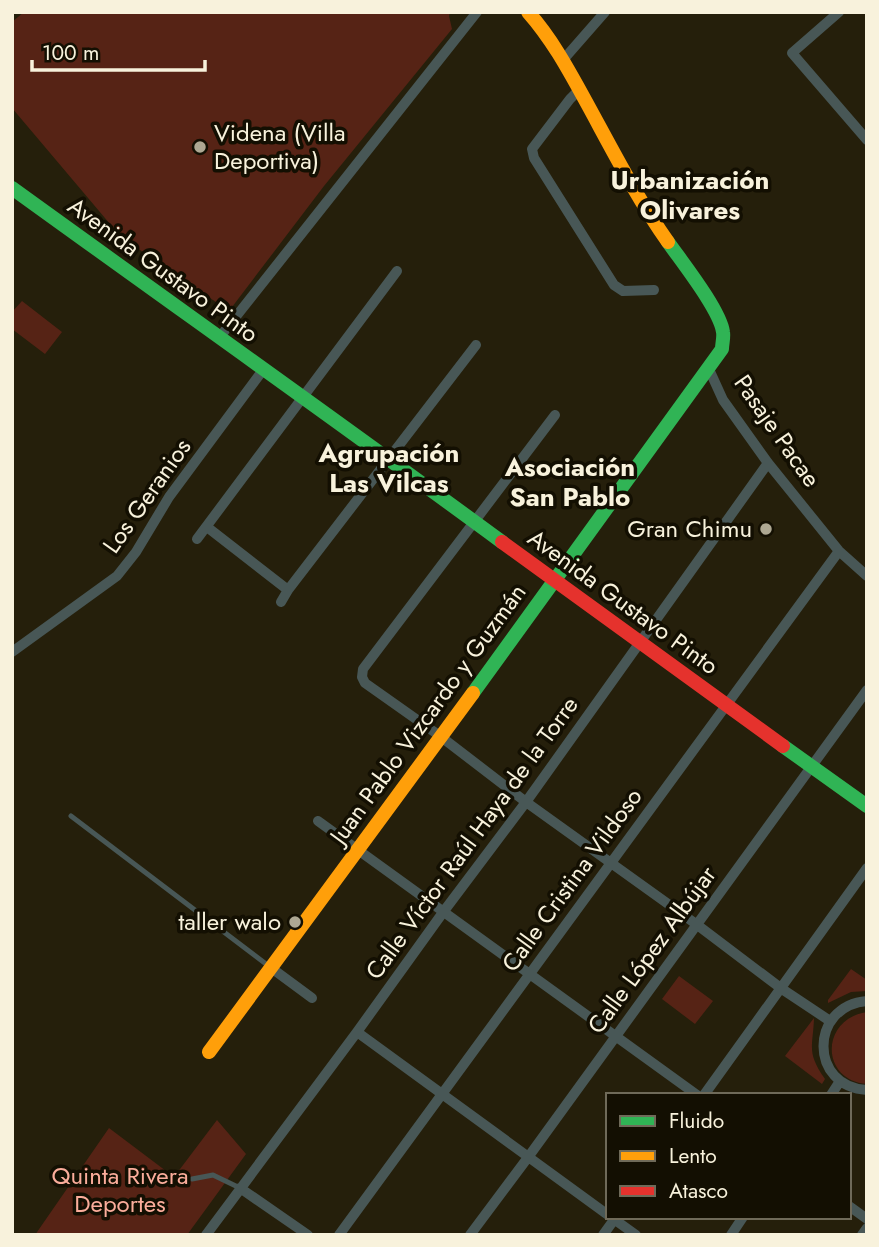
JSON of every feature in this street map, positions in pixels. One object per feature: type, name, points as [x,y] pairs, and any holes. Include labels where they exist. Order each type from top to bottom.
[{"type":"street","points":[[219,338],[477,12]]},
{"type":"street","name":"Pasaje Pacae","points":[[528,12],[544,30],[563,60],[649,215],[716,315],[723,331],[722,349],[708,367],[723,400],[768,463],[839,551],[866,574]]},
{"type":"street","points":[[563,60],[605,12]]},
{"type":"street","points":[[839,12],[792,53],[867,140]]},
{"type":"street","points":[[579,89],[532,149],[534,159],[614,285],[623,291],[654,290]]},
{"type":"street","name":"Avenida Gustavo Pinto","points":[[12,188],[867,806]]},
{"type":"street","points":[[197,539],[397,271]]},
{"type":"street","points":[[281,603],[288,590],[476,345]]},
{"type":"street","name":"Juan Pablo Vizcardo y Guzmán","points":[[209,1052],[555,581],[708,367]]},
{"type":"street","name":"Los Geranios","points":[[12,652],[117,576],[136,552],[169,497],[263,370]]},
{"type":"street","points":[[555,415],[363,669],[362,677],[365,683],[526,802],[830,1021]]},
{"type":"street","name":"Calle Víctor Raúl Haya de la Torre","points":[[206,1235],[526,802],[768,463]]},
{"type":"street","points":[[206,527],[288,590]]},
{"type":"street","name":"Calle Cristina Vildoso","points":[[340,1235],[839,551]]},
{"type":"street","name":"Calle López Albújar","points":[[470,1235],[867,690]]},
{"type":"street","points":[[318,821],[693,1093]]},
{"type":"street","points":[[706,1093],[867,868]]},
{"type":"street","points":[[270,967],[312,998]]},
{"type":"street","points":[[867,1001],[843,1008],[830,1021],[823,1038],[824,1055],[830,1069],[840,1081],[867,1090]]},
{"type":"street","points":[[357,1032],[606,1213]]},
{"type":"street","points":[[832,1093],[840,1081]]},
{"type":"street","points":[[240,1188],[308,1235]]},
{"type":"street","points":[[851,1207],[867,1219]]},
{"type":"street","points":[[603,1235],[611,1219]]},
{"type":"street","points":[[615,1219],[636,1235]]},
{"type":"street","points":[[731,1235],[742,1219]]},
{"type":"street","points":[[862,1235],[867,1228]]},
{"type":"lane","points":[[71,816],[270,967]]},
{"type":"lane","points":[[192,1179],[213,1175],[240,1188]]},
{"type":"green space","name":"Videna (Villa Deportiva)","points":[[24,12],[450,12],[452,29],[324,186],[229,311],[121,237],[12,108],[12,22]]},
{"type":"green space","points":[[22,301],[62,332],[45,354],[12,329],[12,312]]},
{"type":"green space","points":[[851,969],[867,980],[867,991],[851,992],[828,1003],[828,1000]]},
{"type":"green space","points":[[679,976],[713,1001],[695,1024],[662,999]]},
{"type":"green space","points":[[867,1012],[867,1084],[852,1080],[841,1072],[834,1061],[832,1049],[834,1037],[841,1026],[852,1017]]},
{"type":"green space","points":[[814,1018],[812,1049],[815,1062],[825,1079],[822,1084],[785,1056]]},
{"type":"green space","name":"Quinta Rivera Deportes","points":[[217,1120],[246,1154],[187,1235],[35,1235],[109,1128],[174,1177]]},
{"type":"traffic: fast","points":[[12,188],[502,542]]},
{"type":"traffic: fast","points":[[473,693],[722,349],[723,332],[715,311],[668,242]]},
{"type":"traffic: fast","points":[[783,746],[867,806]]},
{"type":"traffic: slow","points":[[528,12],[558,53],[634,190],[668,242]]},
{"type":"traffic: slow","points":[[209,1052],[473,693]]},
{"type":"traffic: jam","points":[[502,542],[783,746]]},
{"type":"place","name":"Videna (Villa Deportiva)","points":[[200,147]]},
{"type":"place","name":"Gran Chimu","points":[[766,529]]},
{"type":"place","name":"taller walo","points":[[295,922]]},
{"type":"district","name":"Urbanización Olivares","points":[[690,195]]},
{"type":"district","name":"Agrupación Las Vilcas","points":[[389,468]]},
{"type":"district","name":"Asociación San Pablo","points":[[570,482]]}]
